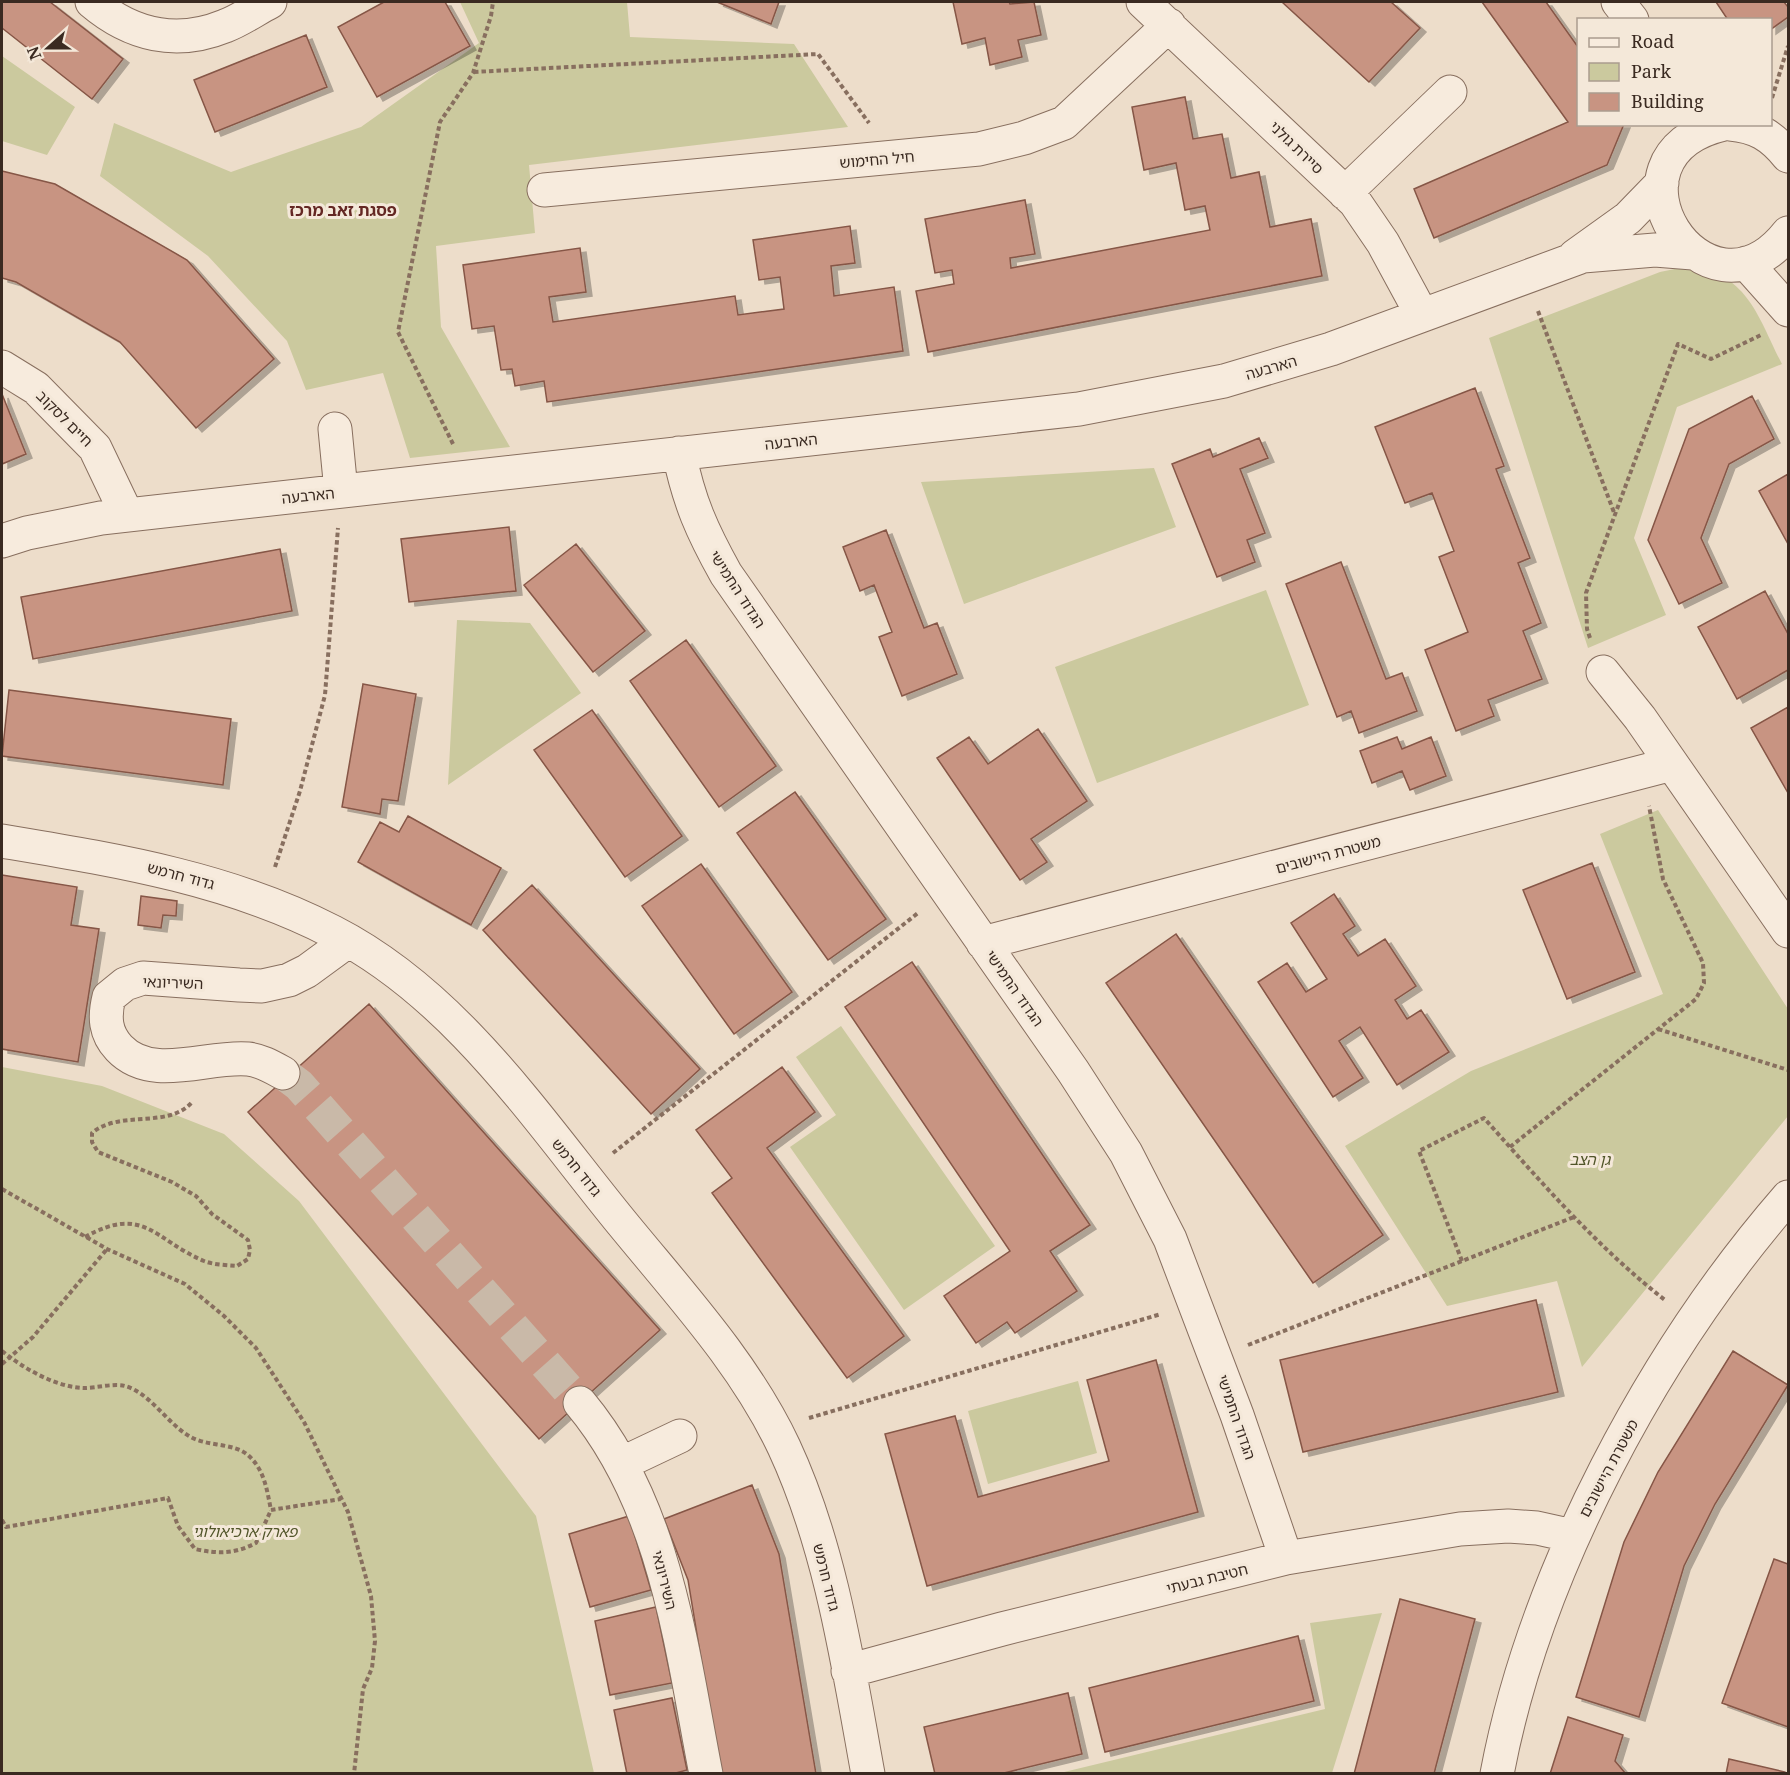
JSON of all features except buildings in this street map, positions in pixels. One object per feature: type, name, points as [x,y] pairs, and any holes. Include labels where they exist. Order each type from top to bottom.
[{"type":"street","points":[[92,2],[111,18],[148,34],[185,35],[224,26],[270,2]]},
{"type":"street","name":"סיירת גולני","points":[[1143,2],[1355,202],[1383,243],[1422,315]]},
{"type":"street","points":[[1613,2],[1622,18]]},
{"type":"street","points":[[1618,2],[1630,18]]},
{"type":"street","name":"חיל החימוש","points":[[544,190],[979,149],[1024,138],[1064,123],[1169,25]]},
{"type":"street","points":[[1345,193],[1449,92]]},
{"type":"street","points":[[1717,126],[1689,138],[1673,138],[1662,183],[1662,204],[1668,222],[1678,239],[1693,253],[1718,262],[1746,263],[1763,256],[1779,245],[1788,233]]},
{"type":"street","points":[[1739,126],[1761,131],[1785,149]]},
{"type":"street","name":"הארבעה","points":[[1563,262],[1610,232],[1662,183]]},
{"type":"street","name":"הארבעה","points":[[2,541],[27,533],[127,515],[1079,409],[1224,381],[1331,349],[1583,256],[1626,252],[1693,253]]},
{"type":"street","points":[[1746,263],[1779,321]]},
{"type":"street","name":"חיים לסקוב","points":[[2,368],[36,388],[95,448],[127,515]]},
{"type":"street","points":[[334,429],[341,491]]},
{"type":"street","name":"הגדוד החמישי","points":[[679,453],[688,496],[701,528],[726,574],[1073,1071],[1126,1153],[1170,1239],[1196,1304],[1286,1558]]},
{"type":"street","points":[[1603,672],[1658,768],[1788,931]]},
{"type":"street","name":"משטרת היישובים","points":[[983,943],[1658,768]]},
{"type":"street","name":"גדוד חרמש","points":[[2,841],[139,864],[223,887],[287,910],[348,941],[399,974],[476,1044],[716,1338],[754,1394],[773,1428],[803,1494],[819,1544],[868,1773]]},
{"type":"street","name":"השיריונאי","points":[[283,1073],[249,1059],[159,1066],[127,1056],[112,1041],[104,1017],[109,997],[125,984],[143,978],[239,986],[262,986],[289,980],[307,972],[348,941]]},
{"type":"street","name":"משטרת היישובים","points":[[1497,1773],[1528,1657],[1547,1597],[1573,1536],[1646,1398],[1694,1323],[1759,1231],[1788,1197]]},
{"type":"street","name":"השיריונאי","points":[[580,1403],[600,1427],[623,1463],[639,1495],[655,1543],[687,1674],[706,1773]]},
{"type":"street","points":[[623,1463],[680,1436]]},
{"type":"street","name":"חטיבת גבעתי","points":[[848,1671],[1002,1629],[1286,1558],[1460,1529],[1508,1526],[1537,1528],[1573,1536]]},
{"type":"path","points":[[469,477],[398,332],[440,122],[473,72],[491,16],[493,2]]},
{"type":"path","points":[[1772,96],[1788,46]]},
{"type":"path","points":[[473,72],[818,54],[895,157]]},
{"type":"path","points":[[1525,276],[1615,515]]},
{"type":"path","points":[[1603,672],[1587,629],[1586,593],[1678,344],[1711,359],[1779,321]]},
{"type":"path","points":[[264,902],[300,791],[325,695],[341,491]]},
{"type":"path","points":[[1510,1147],[1696,999],[1704,983],[1703,963],[1663,879],[1658,768]]},
{"type":"path","points":[[584,1176],[946,890]]},
{"type":"path","points":[[1658,1029],[1788,1070]]},
{"type":"path","points":[[84,1237],[113,1223],[127,1222],[143,1225],[206,1262],[237,1266],[248,1259],[250,1250],[248,1240],[212,1214],[196,1196],[172,1182],[98,1152],[92,1142],[92,1133],[102,1124],[175,1114],[187,1108],[196,1097],[200,1062]]},
{"type":"path","points":[[1462,1261],[1419,1151],[1484,1118],[1622,1267],[1694,1323]]},
{"type":"path","points":[[2,1189],[107,1249],[185,1284],[256,1348],[304,1422],[348,1512],[371,1596],[375,1641],[372,1668],[363,1689],[354,1773]]},
{"type":"path","points":[[1216,1358],[1574,1217]]},
{"type":"path","points":[[2,1364],[33,1337],[107,1249]]},
{"type":"path","points":[[773,1428],[1196,1304]]},
{"type":"path","points":[[2,1351],[10,1358],[54,1381],[80,1388],[123,1385],[140,1394],[165,1418],[191,1438],[248,1454],[259,1467],[271,1510],[256,1544],[239,1552],[214,1553],[195,1549],[178,1526],[168,1498],[6,1527],[2,1520]]},
{"type":"path","points":[[271,1510],[341,1499]]},
{"type":"green space","points":[[460,2],[627,2],[630,37],[794,44],[848,127],[529,165],[535,233],[436,246],[441,327],[510,447],[410,458],[383,373],[306,390],[287,341],[208,256],[100,176],[114,123],[231,172],[361,127],[479,43]]},
{"type":"green space","points":[[2,56],[75,107],[47,155],[2,141]]},
{"type":"green space","points":[[1694,265],[1713,271],[1740,290],[1758,316],[1782,364],[1677,407],[1634,538],[1666,615],[1588,648],[1489,338],[1660,272]]},
{"type":"green space","points":[[1154,468],[1176,527],[964,604],[921,482]]},
{"type":"green space","points":[[1266,590],[1309,705],[1097,783],[1055,667]]},
{"type":"green space","points":[[457,620],[530,623],[581,693],[448,785]]},
{"type":"green space","name":"גן הצב","points":[[1658,810],[1788,1009],[1788,1116],[1582,1367],[1557,1281],[1447,1306],[1345,1146],[1471,1071],[1663,994],[1600,834]]},
{"type":"green space","points":[[841,1026],[995,1246],[904,1310],[790,1147],[836,1115],[796,1057]]},
{"type":"green space","name":"פארק ארכיאולוגי","points":[[2,1067],[102,1086],[224,1134],[299,1201],[536,1516],[594,1773],[2,1773]]},
{"type":"green space","points":[[1078,1381],[1097,1453],[988,1484],[968,1411]]},
{"type":"green space","points":[[1382,1613],[1332,1773],[1060,1773],[1325,1709],[1310,1623]]},
{"type":"tunnel","points":[[283,1073],[299,1085],[580,1403]]},
{"type":"district","name":"פסגת זאב מרכז","points":[[343,210]]}]
